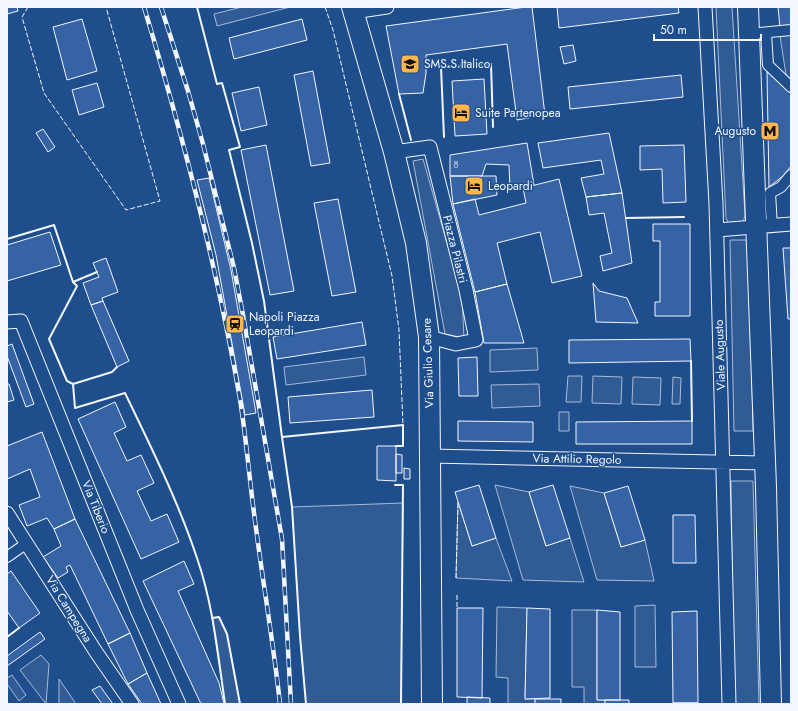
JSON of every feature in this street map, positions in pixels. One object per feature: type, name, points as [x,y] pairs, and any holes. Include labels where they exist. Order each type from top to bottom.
[{"type":"main road","points":[[748,7],[758,33],[765,227],[765,462],[771,704]]},
{"type":"main road","name":"Via Giulio Cesare","points":[[352,10],[394,152],[416,243],[429,337],[432,704]]},
{"type":"street","points":[[352,10],[387,7]]},
{"type":"street","name":"Viale Augusto","points":[[705,7],[711,88],[717,230],[729,704]]},
{"type":"street","points":[[791,30],[758,33],[768,65],[791,87]]},
{"type":"street","name":"Piazza Pilastri","points":[[394,152],[430,146],[466,290],[476,340],[456,344],[429,337]]},
{"type":"street","points":[[765,227],[770,193],[781,187],[791,175]]},
{"type":"street","points":[[717,230],[791,224]]},
{"type":"street","name":"Via Tiberio","points":[[7,322],[21,321],[137,610],[179,704]]},
{"type":"street","name":"Via Attilio Regolo","points":[[430,456],[724,463],[765,462]]},
{"type":"street","name":"Via Campegna","points":[[7,513],[96,652],[132,704]]},
{"type":"street","points":[[7,557],[27,543]]},
{"type":"shaded area","points":[[242,7],[290,7],[217,26],[214,14]]},
{"type":"shaded area","points":[[716,7],[732,7],[745,215],[743,223],[729,224],[726,218]]},
{"type":"shaded area","points":[[791,35],[791,81],[786,75],[780,36]]},
{"type":"shaded area","points":[[423,159],[462,296],[464,338],[445,334],[413,161]]},
{"type":"shaded area","points":[[730,240],[749,240],[753,431],[734,431]]},
{"type":"shaded area","points":[[537,348],[538,370],[490,372],[490,350]]},
{"type":"shaded area","points":[[364,357],[366,375],[286,385],[284,367]]},
{"type":"shaded area","points":[[568,376],[582,376],[581,402],[566,402]]},
{"type":"shaded area","points":[[593,376],[622,377],[621,404],[592,403]]},
{"type":"shaded area","points":[[633,377],[661,378],[660,405],[632,404]]},
{"type":"shaded area","points":[[673,377],[681,378],[680,404],[672,404]]},
{"type":"shaded area","points":[[539,384],[540,406],[492,408],[491,385]]},
{"type":"shaded area","points":[[559,412],[569,412],[569,431],[559,431]]},
{"type":"shaded area","points":[[731,481],[753,481],[759,704],[734,704]]},
{"type":"shaded area","points":[[495,485],[529,492],[546,546],[570,538],[584,582],[523,580]]},
{"type":"shaded area","points":[[570,486],[604,493],[621,547],[645,540],[654,581],[597,580]]},
{"type":"shaded area","points":[[458,502],[472,546],[496,538],[512,581],[456,578]]},
{"type":"shaded area","points":[[403,503],[401,704],[306,704],[292,507]]},
{"type":"shaded area","points":[[655,605],[656,667],[635,667],[635,606]]},
{"type":"shaded area","points":[[497,607],[527,608],[525,699],[535,699],[535,704],[508,704],[508,678],[496,677]]},
{"type":"shaded area","points":[[572,610],[597,610],[597,700],[605,700],[605,704],[584,704],[584,687],[572,687]]},
{"type":"shaded area","points":[[219,617],[227,634],[240,704],[225,704],[212,618]]},
{"type":"shaded area","points":[[41,655],[49,664],[46,704],[20,670]]},
{"type":"shaded area","points":[[12,675],[26,695],[19,701],[7,684],[7,678]]},
{"type":"shaded area","points":[[59,679],[76,704],[59,704]]},
{"type":"building","points":[[7,7],[17,7],[18,11],[7,14]]},
{"type":"building","name":"SMS S.Italico","points":[[532,7],[545,115],[517,120],[507,44],[426,55],[426,73],[423,93],[399,94],[386,26]]},
{"type":"building","points":[[557,7],[678,7],[679,13],[559,28]]},
{"type":"building","points":[[778,7],[791,7],[791,27],[780,28]]},
{"type":"building","points":[[82,19],[97,71],[67,80],[53,27]]},
{"type":"building","points":[[302,19],[307,40],[234,59],[229,38]]},
{"type":"building","points":[[573,45],[576,61],[564,64],[560,47]]},
{"type":"building","points":[[313,71],[330,163],[311,166],[294,75]]},
{"type":"building","points":[[767,72],[775,77],[791,94],[791,166],[783,176],[769,187]]},
{"type":"building","points":[[681,75],[683,97],[570,109],[568,87]]},
{"type":"building","points":[[484,79],[487,134],[455,136],[452,81]]},
{"type":"building","points":[[97,83],[104,107],[79,115],[72,90]]},
{"type":"building","points":[[259,87],[267,125],[241,131],[232,93]]},
{"type":"building","points":[[43,129],[55,147],[48,152],[36,133]]},
{"type":"building","points":[[609,133],[622,193],[586,197],[581,178],[604,174],[601,160],[543,168],[538,143]]},
{"type":"building","points":[[527,143],[534,185],[510,188],[509,165],[486,164],[482,176],[450,176],[450,155]]},
{"type":"building","points":[[266,145],[294,291],[270,295],[241,150]]},
{"type":"building","points":[[684,145],[686,202],[663,203],[662,169],[640,170],[640,146]]},
{"type":"building","name":"Leopardi","points":[[450,176],[496,176],[497,195],[453,204]]},
{"type":"building","points":[[209,178],[231,270],[256,413],[245,415],[216,255],[197,180]]},
{"type":"building","points":[[559,179],[582,276],[552,283],[540,232],[497,243],[507,284],[475,292],[453,204],[475,199],[479,215],[526,203],[523,188]]},
{"type":"building","points":[[622,193],[632,263],[603,271],[600,256],[612,253],[604,213],[589,215],[586,197]]},
{"type":"building","points":[[338,199],[356,292],[332,296],[314,203]]},
{"type":"building","points":[[653,224],[690,224],[690,316],[655,316],[655,302],[660,302],[660,241],[653,241]]},
{"type":"building","points":[[50,232],[61,265],[7,281],[7,245]]},
{"type":"building","points":[[783,248],[791,248],[791,319],[788,319]]},
{"type":"building","points":[[106,258],[118,292],[102,298],[103,301],[91,305],[83,283],[99,277],[93,263]]},
{"type":"building","points":[[593,283],[599,291],[627,298],[638,323],[596,322]]},
{"type":"building","points":[[507,284],[524,343],[484,343],[475,292]]},
{"type":"building","points":[[103,301],[129,361],[117,367],[91,305]]},
{"type":"building","points":[[362,322],[366,345],[277,359],[273,337]]},
{"type":"building","points":[[690,339],[691,361],[569,363],[569,340]]},
{"type":"building","points":[[12,344],[34,404],[26,407],[7,356],[7,346]]},
{"type":"building","points":[[477,357],[478,396],[459,396],[458,358]]},
{"type":"building","points":[[7,384],[9,384],[14,400],[7,402]]},
{"type":"building","points":[[372,390],[374,417],[290,423],[288,397]]},
{"type":"building","points":[[115,402],[126,427],[114,433],[127,461],[141,455],[154,483],[137,491],[151,521],[167,514],[179,542],[141,559],[78,419]]},
{"type":"building","points":[[458,421],[533,422],[533,442],[458,441]]},
{"type":"building","points":[[692,421],[692,444],[576,444],[576,422]]},
{"type":"building","points":[[42,432],[75,519],[54,529],[47,518],[27,526],[19,505],[40,497],[30,469],[7,479],[7,446]]},
{"type":"building","points":[[377,446],[396,446],[396,481],[377,480]]},
{"type":"building","points":[[396,454],[402,455],[402,473],[396,473]]},
{"type":"building","points":[[404,468],[410,469],[410,479],[404,479]]},
{"type":"building","points":[[479,485],[496,538],[472,546],[455,492]]},
{"type":"building","points":[[553,485],[570,538],[546,546],[529,492]]},
{"type":"building","points":[[628,486],[645,540],[621,547],[604,493]]},
{"type":"building","points":[[673,515],[695,515],[696,563],[673,563]]},
{"type":"building","points":[[75,519],[130,633],[108,644],[70,565],[66,567],[68,572],[58,578],[43,557],[61,546],[54,529]]},
{"type":"building","points":[[184,561],[194,584],[178,591],[219,683],[224,704],[201,704],[143,581]]},
{"type":"building","points":[[11,571],[40,613],[19,628],[7,611],[7,574]]},
{"type":"building","points":[[457,608],[483,608],[482,698],[457,697]]},
{"type":"building","points":[[527,608],[550,609],[550,698],[525,699]]},
{"type":"building","points":[[597,610],[620,612],[620,700],[597,700]]},
{"type":"building","points":[[697,611],[698,703],[673,703],[672,612]]},
{"type":"building","points":[[40,632],[45,639],[7,666],[7,656]]},
{"type":"building","points":[[130,633],[147,673],[128,684],[108,644]]},
{"type":"building","points":[[147,673],[161,704],[142,704],[128,684]]},
{"type":"building","points":[[100,686],[113,704],[102,704],[92,690]]},
{"type":"building","points":[[467,697],[490,698],[490,704],[467,704]]},
{"type":"building","points":[[535,699],[561,699],[561,704],[535,704]]},
{"type":"building","points":[[605,700],[629,700],[629,704],[605,704]]},
{"type":"building","points":[[698,703],[698,704],[673,704]]},
{"type":"railway","points":[[144,7],[198,202],[231,350],[242,413],[280,704]]},
{"type":"railway","points":[[161,7],[203,144],[234,268],[243,315],[282,539],[291,704]]},
{"type":"fence","points":[[28,7],[22,17],[44,93],[126,210],[160,201],[106,7]]},
{"type":"fence","points":[[325,7],[333,30],[392,276],[399,330],[403,425]]},
{"type":"fence","points":[[456,578],[458,502]]},
{"type":"fence","points":[[457,595],[457,608]]},
{"type":"wall","points":[[197,7],[217,84],[222,83],[240,147],[229,150],[252,243],[264,301],[282,437],[403,425],[403,446],[396,446]]},
{"type":"wall","points":[[444,137],[441,67],[491,64],[493,127]]},
{"type":"wall","points":[[399,94],[411,140]]},
{"type":"wall","points":[[626,218],[684,217]]},
{"type":"wall","points":[[7,239],[54,225],[73,282],[77,286],[49,339],[67,381],[73,384],[75,408],[125,393],[135,413],[173,495],[203,575],[211,611],[225,704]]},
{"type":"wall","points":[[73,282],[97,272]]},
{"type":"wall","points":[[691,361],[692,421]]},
{"type":"wall","points":[[73,384],[112,372],[117,367]]},
{"type":"wall","points":[[282,437],[292,507],[306,704]]},
{"type":"wall","points":[[395,485],[403,485],[401,704]]},
{"type":"wall","points":[[212,618],[219,617],[227,634],[240,704]]},
{"type":"wall","points":[[7,637],[19,628]]},
{"type":"place","name":"SMS S.Italico","points":[[410,64]]},
{"type":"place","name":"Suite Partenopea","points":[[461,113]]},
{"type":"place","name":"Augusto","points":[[770,131]]},
{"type":"place","name":"Leopardi","points":[[474,186]]},
{"type":"place","name":"Napoli Piazza Leopardi","points":[[235,324]]}]
